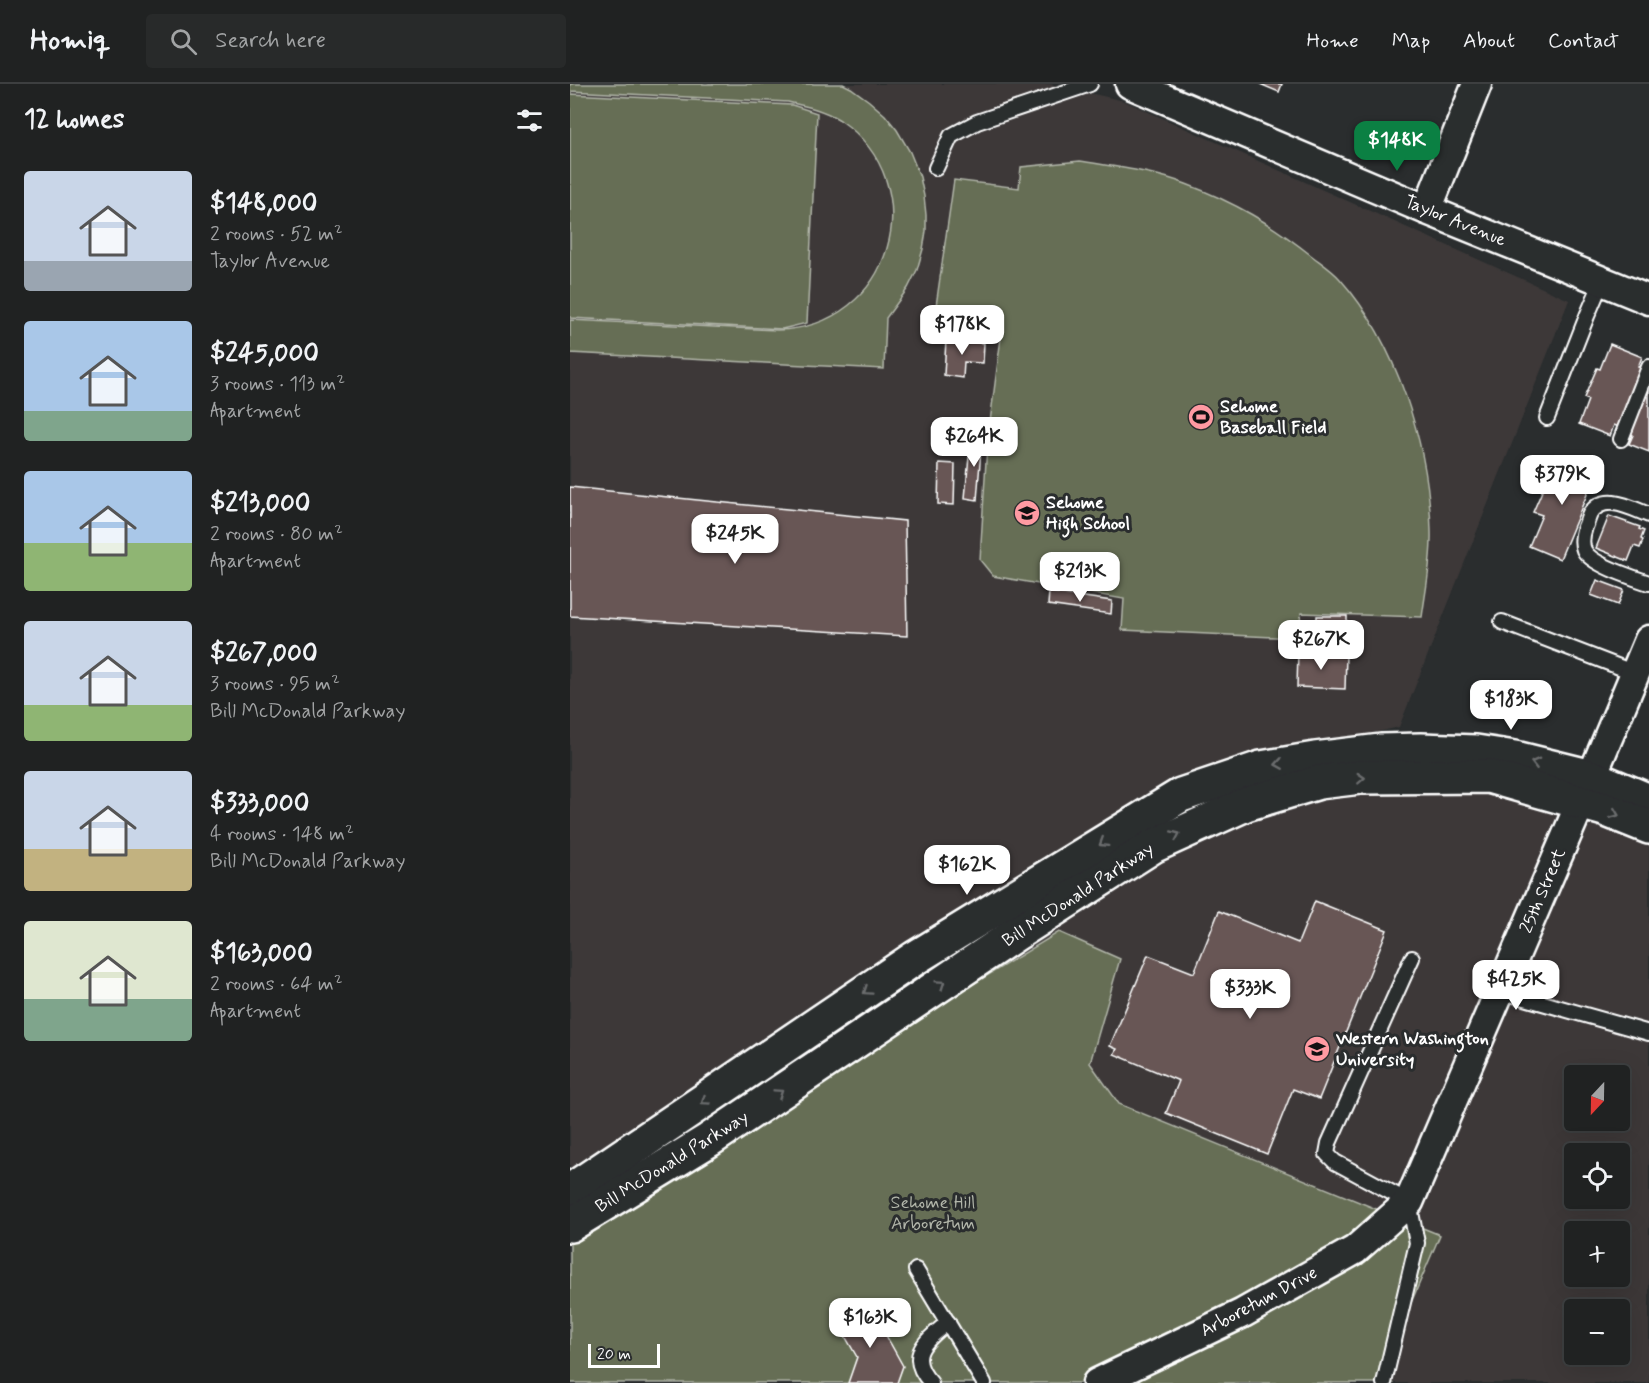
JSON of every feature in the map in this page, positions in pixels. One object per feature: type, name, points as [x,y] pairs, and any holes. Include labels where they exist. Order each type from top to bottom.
[{"type":"main road","name":"Bill McDonald Parkway","points":[[570,1191],[915,958],[1181,795],[1261,768],[1381,752],[1421,750],[1476,752],[1515,758],[1586,790],[1604,809],[1649,827]]},
{"type":"main road","name":"Bill McDonald Parkway","points":[[570,1225],[709,1140],[1017,933],[1153,846],[1246,804],[1319,782],[1360,777],[1488,776],[1649,801]]},
{"type":"street","name":"Taylor Avenue","points":[[1130,84],[1427,210],[1649,300]]},
{"type":"street","points":[[1427,210],[1477,84]]},
{"type":"street","name":"25th Street","points":[[1409,1202],[1649,640]]},
{"type":"street","name":"Arboretum Drive","points":[[1097,1383],[1243,1313],[1355,1250],[1409,1202]]},
{"type":"lane","points":[[936,168],[951,136],[959,131],[977,122],[1090,84]]},
{"type":"lane","points":[[1546,418],[1602,281]]},
{"type":"lane","points":[[1621,439],[1649,367]]},
{"type":"lane","points":[[1649,515],[1618,503],[1603,504],[1591,513],[1582,534],[1584,550],[1594,560],[1649,584]]},
{"type":"lane","points":[[1502,622],[1635,673]]},
{"type":"lane","points":[[1384,1383],[1417,1243],[1409,1202],[1335,1162],[1327,1154],[1329,1143],[1412,958]]},
{"type":"lane","points":[[1500,991],[1649,1033]]},
{"type":"lane","points":[[916,1270],[948,1322],[978,1381]]},
{"type":"lane","points":[[931,1383],[922,1374],[918,1358],[924,1342],[948,1322]]},
{"type":"shaded area","name":"Sehome High School","points":[[570,84],[1050,84],[1124,101],[1569,300],[1399,727],[1259,760],[570,1175]]},
{"type":"shaded area","name":"Western Washington University","points":[[1386,757],[1649,813],[1649,1383],[1377,1383],[1440,1235],[919,1022],[1193,805]]},
{"type":"green space","points":[[570,84],[843,84],[885,115],[910,152],[920,177],[924,196],[926,231],[917,270],[908,288],[886,318],[884,369],[570,353],[570,320],[777,330],[817,323],[849,305],[872,280],[887,249],[892,214],[886,180],[869,148],[840,120],[828,114],[788,102],[570,91]]},
{"type":"green space","points":[[570,94],[792,105],[817,113],[807,323],[782,329],[570,318]]},
{"type":"green space","name":"Sehome Baseball Field","points":[[1080,161],[1160,176],[1204,191],[1236,206],[1282,234],[1330,270],[1360,305],[1378,333],[1393,364],[1406,397],[1424,465],[1429,498],[1431,542],[1422,617],[1301,613],[1298,638],[1122,630],[1124,599],[993,576],[980,560],[987,445],[1002,330],[934,320],[954,180],[1019,188],[1021,167]]},
{"type":"green space","name":"Sehome Hill Arboretum","points":[[1059,932],[1120,959],[1090,1063],[1119,1104],[1440,1235],[1381,1373],[1393,1383],[570,1383],[570,1229]]},
{"type":"building","points":[[1260,84],[1282,84],[1279,92]]},
{"type":"building","points":[[946,340],[984,343],[983,363],[964,362],[963,378],[944,375]]},
{"type":"building","points":[[1610,344],[1642,357],[1638,367],[1642,368],[1619,427],[1614,425],[1610,436],[1579,424],[1588,400],[1584,398],[1597,368],[1600,369]]},
{"type":"building","points":[[1649,385],[1649,452],[1629,444],[1633,435],[1630,433]]},
{"type":"building","points":[[971,436],[982,437],[977,500],[965,498]]},
{"type":"building","points":[[1567,455],[1598,468],[1560,559],[1529,546],[1542,515],[1533,512],[1546,482],[1554,486]]},
{"type":"building","points":[[939,463],[955,464],[954,505],[938,504]]},
{"type":"building","points":[[570,487],[905,521],[907,636],[570,616]]},
{"type":"building","points":[[1609,516],[1640,527],[1639,529],[1644,531],[1640,548],[1634,546],[1628,561],[1596,548]]},
{"type":"building","points":[[1597,580],[1624,590],[1618,605],[1591,595]]},
{"type":"building","points":[[1049,592],[1112,601],[1111,614],[1048,605]]},
{"type":"building","points":[[1317,616],[1347,616],[1347,637],[1317,636]]},
{"type":"building","points":[[1298,652],[1346,655],[1345,689],[1297,687]]},
{"type":"building","points":[[1315,901],[1387,930],[1319,1099],[1293,1089],[1267,1154],[1166,1113],[1179,1081],[1114,1054],[1117,1049],[1110,1046],[1148,955],[1194,973],[1219,911],[1298,943]]},
{"type":"building","points":[[868,1303],[903,1366],[897,1383],[848,1383],[857,1357],[837,1322]]},
{"type":"place","name":"Sehome Baseball Field","points":[[1201,417]]},
{"type":"place","name":"Sehome High School","points":[[1027,513]]},
{"type":"place","name":"Western Washington University","points":[[1317,1049]]}]
